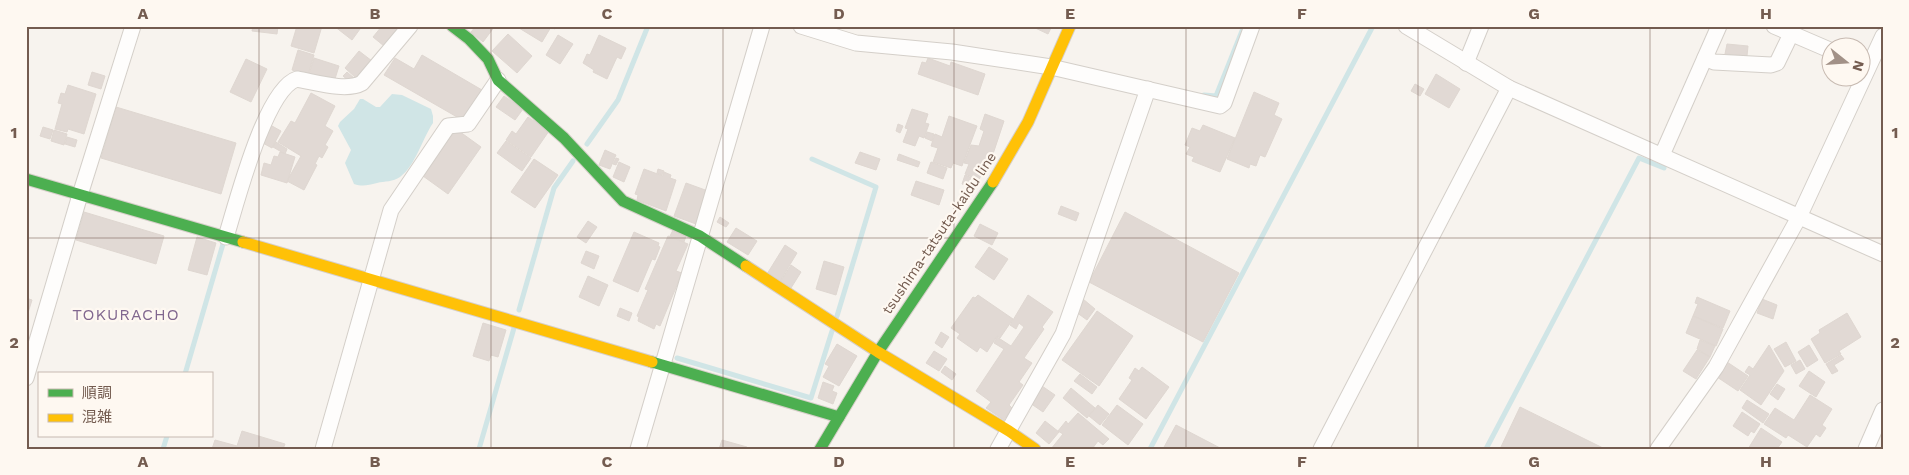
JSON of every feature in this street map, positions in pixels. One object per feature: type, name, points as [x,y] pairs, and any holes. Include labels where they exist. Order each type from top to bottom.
[{"type":"street","points":[[26,378],[80,195],[133,26]]},
{"type":"street","points":[[226,237],[258,132],[270,108],[291,81],[297,79],[341,87],[356,87],[362,83],[410,26]]},
{"type":"street","points":[[453,26],[488,59],[498,80],[564,138],[623,201],[700,236],[878,352],[1009,431],[1035,449]]},
{"type":"street","points":[[638,449],[762,26]]},
{"type":"street","points":[[801,26],[856,43],[952,52],[1051,67],[1220,106],[1224,103],[1252,26]]},
{"type":"street","name":"tsushima-tatsuta-kaidu line","points":[[820,449],[878,352],[1002,168],[1028,122],[1070,26]]},
{"type":"street","points":[[1406,26],[1510,88],[1883,254]]},
{"type":"street","points":[[1466,63],[1480,26]]},
{"type":"street","points":[[1662,155],[1719,26]]},
{"type":"street","points":[[1774,26],[1822,47]]},
{"type":"street","points":[[1705,58],[1714,62],[1772,65],[1777,63],[1790,34]]},
{"type":"street","points":[[1872,54],[1883,36]]},
{"type":"street","points":[[323,449],[391,210],[448,126],[468,124],[498,80]]},
{"type":"street","points":[[1321,449],[1510,88]]},
{"type":"street","points":[[1658,449],[1716,367],[1799,217],[1855,88]]},
{"type":"street","points":[[998,449],[1063,334],[1148,89]]},
{"type":"street","points":[[26,179],[839,417]]},
{"type":"street","points":[[1866,449],[1883,410]]},
{"type":"shaded area","points":[[392,94],[402,95],[431,109],[433,123],[415,159],[400,177],[392,181],[368,185],[354,184],[345,163],[351,150],[338,126],[354,109],[360,99],[380,107]]},
{"type":"building","points":[[253,26],[278,26],[277,34],[252,31]]},
{"type":"building","points":[[297,26],[322,26],[314,53],[291,46]]},
{"type":"building","points":[[334,26],[357,26],[360,29],[352,40]]},
{"type":"building","points":[[382,26],[392,26],[398,31],[384,46],[373,37]]},
{"type":"building","points":[[476,26],[495,26],[483,42],[471,32]]},
{"type":"building","points":[[520,26],[557,26],[555,29],[551,27],[542,42],[519,28]]},
{"type":"building","points":[[1031,26],[1052,26],[1048,34]]},
{"type":"building","points":[[508,34],[532,56],[517,73],[492,51]]},
{"type":"building","points":[[558,35],[573,44],[560,64],[546,55]]},
{"type":"building","points":[[599,35],[626,48],[621,59],[617,57],[607,79],[593,72],[594,70],[583,63],[587,54],[590,55]]},
{"type":"building","points":[[1727,44],[1748,46],[1747,56],[1725,54]]},
{"type":"building","points":[[298,50],[314,55],[308,75],[292,70]]},
{"type":"building","points":[[359,51],[372,61],[357,79],[345,68]]},
{"type":"building","points":[[422,55],[482,90],[464,121],[384,75],[395,58],[414,69]]},
{"type":"building","points":[[314,58],[339,66],[334,82],[309,74]]},
{"type":"building","points":[[928,58],[950,66],[951,62],[985,74],[978,95],[918,74],[922,62],[926,63]]},
{"type":"building","points":[[246,59],[267,69],[251,102],[230,92]]},
{"type":"building","points":[[92,72],[105,76],[101,89],[88,85]]},
{"type":"building","points":[[347,72],[354,78],[350,82],[343,76]]},
{"type":"building","points":[[1436,74],[1460,89],[1449,108],[1425,94]]},
{"type":"building","points":[[1415,84],[1424,89],[1420,96],[1411,91]]},
{"type":"building","points":[[68,85],[96,94],[84,134],[68,129],[67,132],[55,129],[62,104],[58,103],[61,93],[65,94]]},
{"type":"building","points":[[1254,92],[1279,103],[1274,115],[1282,119],[1265,157],[1260,155],[1256,166],[1250,164],[1249,168],[1227,159]]},
{"type":"building","points":[[311,93],[335,106],[325,126],[333,131],[325,145],[328,147],[322,158],[319,156],[315,164],[317,165],[304,190],[287,181],[301,156],[278,142],[291,121],[295,123]]},
{"type":"building","points":[[504,96],[523,109],[515,120],[496,107]]},
{"type":"building","points":[[116,107],[236,143],[221,194],[101,158]]},
{"type":"building","points":[[912,109],[928,114],[925,123],[929,124],[924,138],[919,136],[915,146],[903,142],[908,129],[905,128]]},
{"type":"building","points":[[985,114],[1004,121],[993,154],[989,153],[979,180],[965,174],[969,164],[964,163],[971,145],[979,146],[984,131],[980,129]]},
{"type":"building","points":[[949,116],[977,126],[962,166],[953,163],[951,168],[933,162],[938,148],[931,146],[935,134],[942,137]]},
{"type":"building","points":[[528,117],[549,131],[531,157],[506,140],[512,131],[516,134]]},
{"type":"building","points":[[898,124],[903,126],[900,133],[896,131]]},
{"type":"building","points":[[1203,125],[1235,138],[1220,172],[1192,161],[1194,157],[1186,154],[1190,147],[1185,145],[1192,128],[1200,131]]},
{"type":"building","points":[[272,126],[281,131],[272,148],[261,142],[266,131],[269,132]]},
{"type":"building","points":[[43,127],[53,130],[50,139],[40,136]]},
{"type":"building","points":[[456,129],[481,147],[448,194],[423,176]]},
{"type":"building","points":[[54,130],[67,134],[64,145],[51,141]]},
{"type":"building","points":[[927,132],[934,134],[932,141],[925,138]]},
{"type":"building","points":[[67,137],[77,140],[75,147],[65,144]]},
{"type":"building","points":[[506,141],[531,158],[522,171],[497,153]]},
{"type":"building","points":[[276,142],[287,149],[285,154],[273,147]]},
{"type":"building","points":[[605,150],[616,155],[610,169],[599,165]]},
{"type":"building","points":[[280,152],[295,157],[287,183],[261,175],[264,163],[271,165],[274,156],[278,157]]},
{"type":"building","points":[[860,152],[880,159],[876,170],[855,163]]},
{"type":"building","points":[[899,154],[920,162],[918,167],[897,160]]},
{"type":"building","points":[[616,158],[619,159],[616,165],[613,164]]},
{"type":"building","points":[[534,159],[558,175],[535,208],[511,192]]},
{"type":"building","points":[[619,162],[630,167],[624,182],[613,177]]},
{"type":"building","points":[[931,162],[947,168],[943,179],[927,173]]},
{"type":"building","points":[[644,169],[663,176],[664,172],[671,175],[670,178],[676,180],[666,211],[637,200],[638,195],[635,194]]},
{"type":"building","points":[[658,169],[664,171],[662,175],[657,173]]},
{"type":"building","points":[[965,175],[977,180],[968,186],[962,184]]},
{"type":"building","points":[[916,181],[944,190],[939,205],[911,195]]},
{"type":"building","points":[[686,183],[708,191],[696,224],[674,216]]},
{"type":"building","points":[[1061,206],[1079,213],[1076,221],[1058,214]]},
{"type":"building","points":[[84,212],[164,236],[156,264],[76,240]]},
{"type":"building","points":[[1125,212],[1239,273],[1203,342],[1089,282]]},
{"type":"building","points":[[720,217],[729,223],[726,227],[717,222]]},
{"type":"building","points":[[588,221],[597,227],[586,243],[577,237]]},
{"type":"building","points":[[980,224],[998,233],[992,245],[974,236]]},
{"type":"building","points":[[736,228],[757,241],[748,255],[727,242]]},
{"type":"building","points":[[673,230],[686,236],[684,242],[670,236]]},
{"type":"building","points":[[634,232],[659,243],[658,246],[660,247],[655,260],[652,259],[638,292],[613,281]]},
{"type":"building","points":[[668,236],[688,244],[676,271],[682,273],[660,326],[656,324],[654,329],[638,321],[639,317],[637,316],[648,290],[645,289]]},
{"type":"building","points":[[197,237],[216,243],[207,275],[188,270]]},
{"type":"building","points":[[785,245],[797,253],[780,281],[767,274]]},
{"type":"building","points":[[989,247],[1008,259],[994,280],[975,267]]},
{"type":"building","points":[[586,251],[599,256],[594,269],[581,263]]},
{"type":"building","points":[[824,261],[844,267],[836,295],[816,289]]},
{"type":"building","points":[[791,265],[801,272],[791,288],[780,282]]},
{"type":"building","points":[[588,276],[608,285],[599,306],[579,297]]},
{"type":"building","points":[[978,295],[1013,319],[1000,338],[997,336],[987,352],[980,347],[977,352],[957,338],[960,334],[951,328],[973,297],[975,298]]},
{"type":"building","points":[[1028,295],[1053,312],[1024,358],[1032,363],[1019,382],[1023,385],[1009,405],[1012,408],[1004,420],[986,408],[991,402],[976,391],[1004,349],[994,343],[997,337],[1011,346],[1024,327],[1019,323],[1016,329],[1010,325]]},
{"type":"building","points":[[1697,297],[1730,311],[1723,328],[1693,316],[1698,304],[1695,303]]},
{"type":"building","points":[[26,298],[32,300],[26,319]]},
{"type":"building","points":[[1083,299],[1095,309],[1087,320],[1076,312]]},
{"type":"building","points":[[1762,299],[1777,305],[1773,319],[1757,313]]},
{"type":"building","points":[[620,308],[632,313],[629,321],[617,316]]},
{"type":"building","points":[[1097,311],[1133,336],[1099,386],[1062,360]]},
{"type":"building","points":[[1847,313],[1861,337],[1839,351],[1841,354],[1825,363],[1811,339],[1820,333],[1819,330]]},
{"type":"building","points":[[1693,316],[1723,329],[1716,346],[1686,333]]},
{"type":"building","points":[[483,323],[506,330],[498,357],[491,355],[489,361],[473,356]]},
{"type":"building","points":[[941,332],[949,337],[942,348],[935,343]]},
{"type":"building","points":[[1700,340],[1715,346],[1710,357],[1697,349]]},
{"type":"building","points":[[1786,342],[1796,361],[1785,367],[1774,349]]},
{"type":"building","points":[[837,344],[857,356],[839,386],[823,377],[829,366],[825,364]]},
{"type":"building","points":[[1769,345],[1784,371],[1761,405],[1740,390],[1750,375],[1745,372],[1749,366],[1753,369]]},
{"type":"building","points":[[1809,345],[1818,360],[1807,367],[1798,352]]},
{"type":"building","points":[[1697,350],[1710,357],[1696,379],[1683,371]]},
{"type":"building","points":[[934,351],[947,359],[939,371],[926,363]]},
{"type":"building","points":[[1841,355],[1844,359],[1834,365],[1838,371],[1832,374],[1826,364]]},
{"type":"building","points":[[1800,360],[1805,369],[1796,374],[1791,365]]},
{"type":"building","points":[[1727,362],[1748,376],[1738,391],[1717,377]]},
{"type":"building","points":[[945,366],[956,374],[952,380],[941,372]]},
{"type":"building","points":[[1142,367],[1169,387],[1146,419],[1119,399],[1132,380],[1129,378],[1135,368],[1139,371]]},
{"type":"building","points":[[1809,371],[1825,382],[1816,397],[1799,386]]},
{"type":"building","points":[[1080,374],[1097,387],[1092,394],[1074,381]]},
{"type":"building","points":[[823,382],[834,386],[832,391],[837,393],[833,404],[818,398]]},
{"type":"building","points":[[1777,384],[1785,389],[1778,400],[1770,394]]},
{"type":"building","points":[[1042,386],[1055,395],[1043,412],[1030,403]]},
{"type":"building","points":[[1071,388],[1095,408],[1087,418],[1063,398]]},
{"type":"building","points":[[1810,395],[1832,409],[1822,425],[1826,428],[1820,437],[1816,434],[1807,447],[1788,435],[1786,438],[1764,424],[1775,408],[1794,420]]},
{"type":"building","points":[[1747,400],[1769,414],[1763,423],[1742,408]]},
{"type":"building","points":[[1098,405],[1109,414],[1100,425],[1089,416]]},
{"type":"building","points":[[1117,405],[1143,424],[1128,445],[1102,425]]},
{"type":"building","points":[[1520,407],[1605,449],[1500,449]]},
{"type":"building","points":[[1742,412],[1760,424],[1754,433],[1751,431],[1748,436],[1733,426]]},
{"type":"building","points":[[1078,413],[1109,439],[1103,445],[1098,441],[1092,449],[1051,449],[1063,434],[1058,431],[1066,421],[1068,424]]},
{"type":"building","points":[[1045,421],[1059,432],[1049,444],[1036,433]]},
{"type":"building","points":[[1176,425],[1222,449],[1163,449]]},
{"type":"building","points":[[1761,428],[1782,442],[1777,449],[1748,449]]},
{"type":"building","points":[[242,431],[285,444],[283,449],[212,449],[215,440],[237,446]]},
{"type":"building","points":[[722,440],[747,447],[747,449],[719,449]]},
{"type":"waterway","points":[[587,144],[618,100],[648,26]]},
{"type":"waterway","points":[[1204,95],[1216,96],[1244,26]]},
{"type":"waterway","points":[[1150,449],[1373,26]]},
{"type":"waterway","points":[[1486,449],[1639,158],[1664,168]]},
{"type":"waterway","points":[[812,159],[876,187],[837,316]]},
{"type":"waterway","points":[[519,310],[554,188],[573,161]]},
{"type":"waterway","points":[[186,372],[223,244]]},
{"type":"waterway","points":[[479,449],[514,328]]},
{"type":"waterway","points":[[677,358],[811,398],[832,331]]},
{"type":"waterway","points":[[163,449],[166,438]]},
{"type":"traffic: fast","points":[[452,26],[469,39],[488,59],[498,80],[564,138],[623,201],[700,236],[746,266]]},
{"type":"traffic: fast","points":[[26,179],[243,242]]},
{"type":"traffic: fast","points":[[820,449],[878,352],[993,182]]},
{"type":"traffic: fast","points":[[652,362],[839,417]]},
{"type":"traffic: slow","points":[[993,182],[1028,122],[1070,26]]},
{"type":"traffic: slow","points":[[243,242],[652,362]]},
{"type":"traffic: slow","points":[[746,266],[878,352],[1009,431],[1035,449]]},
{"type":"district","name":"TOKURACHO","points":[[126,314]]}]
